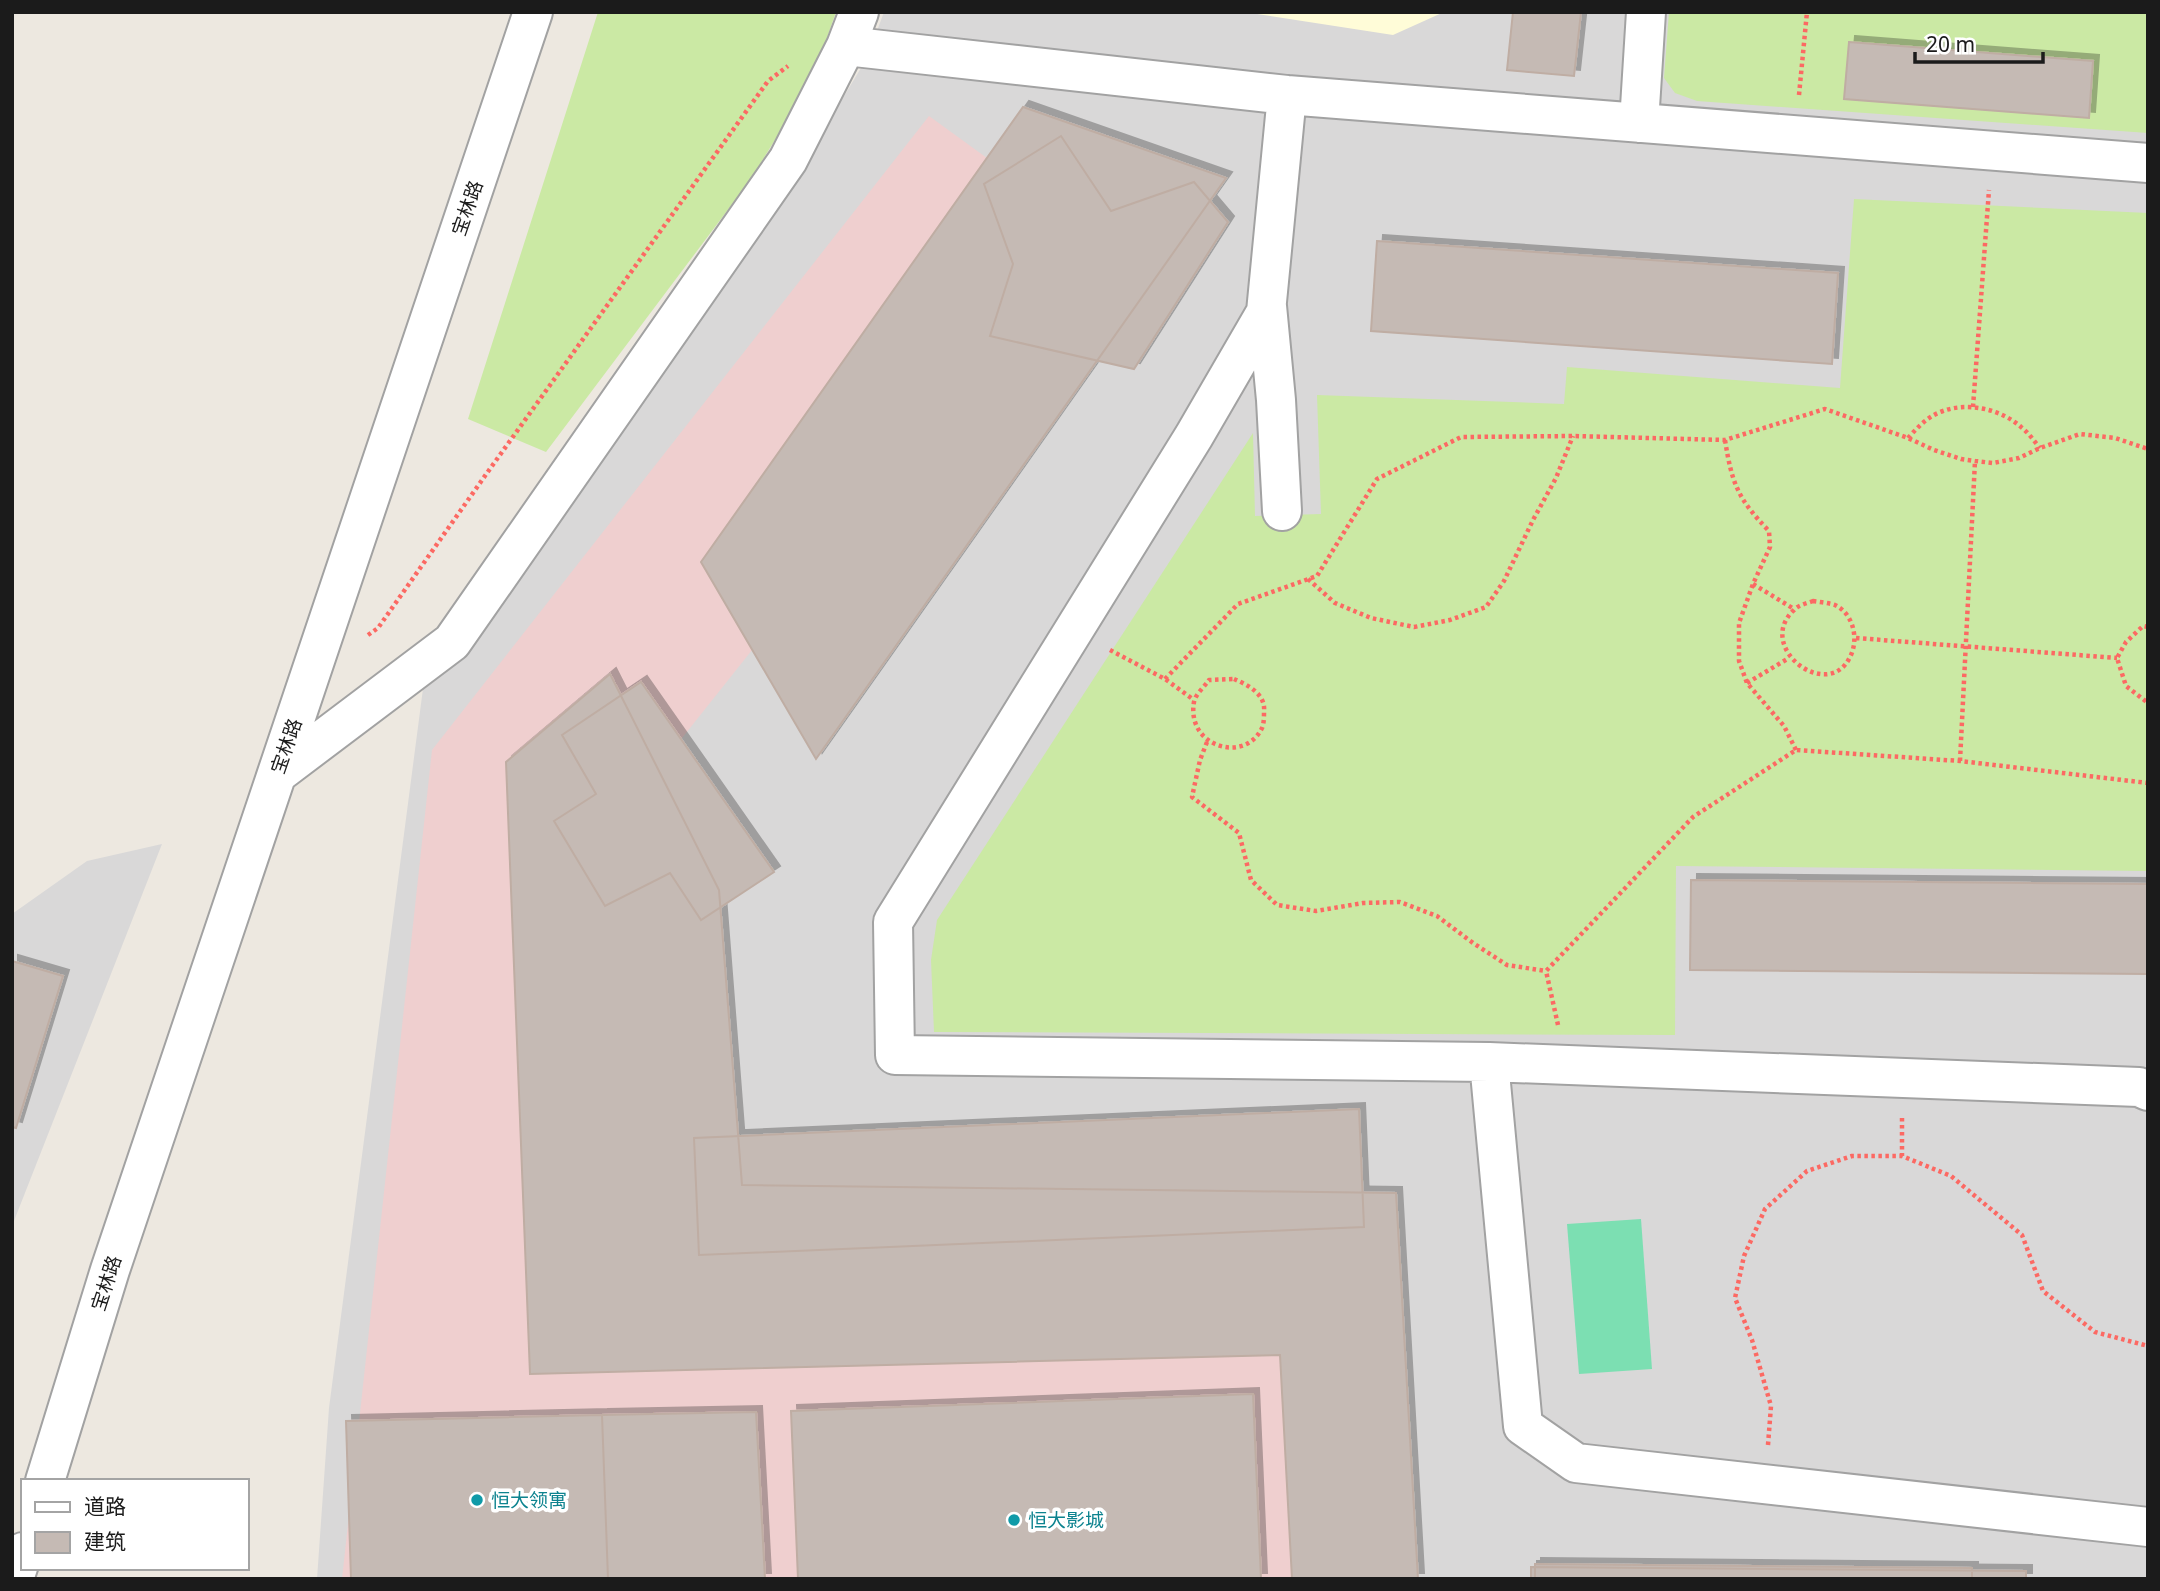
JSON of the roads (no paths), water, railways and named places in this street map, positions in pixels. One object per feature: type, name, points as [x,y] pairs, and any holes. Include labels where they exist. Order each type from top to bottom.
[{"type":"street","name":"宝林路","points":[[46,1479],[110,1270],[533,12]]},
{"type":"street","points":[[1639,123],[1646,12]]},
{"type":"street","points":[[276,774],[452,642],[789,160],[852,29],[1287,95],[2148,163]]},
{"type":"street","points":[[1287,95],[1266,312],[1194,436],[893,922],[895,1055],[1489,1062],[2138,1087],[2148,1091]]},
{"type":"street","points":[[1267,306],[1276,400],[1282,511]]},
{"type":"street","points":[[1489,1062],[1523,1426],[1576,1463],[2148,1527]]},
{"type":"street","points":[[14,1579],[21,1558]]},
{"type":"place","name":"恒大领寓","points":[[477,1500]]},
{"type":"place","name":"恒大影城","points":[[1014,1520]]}]
